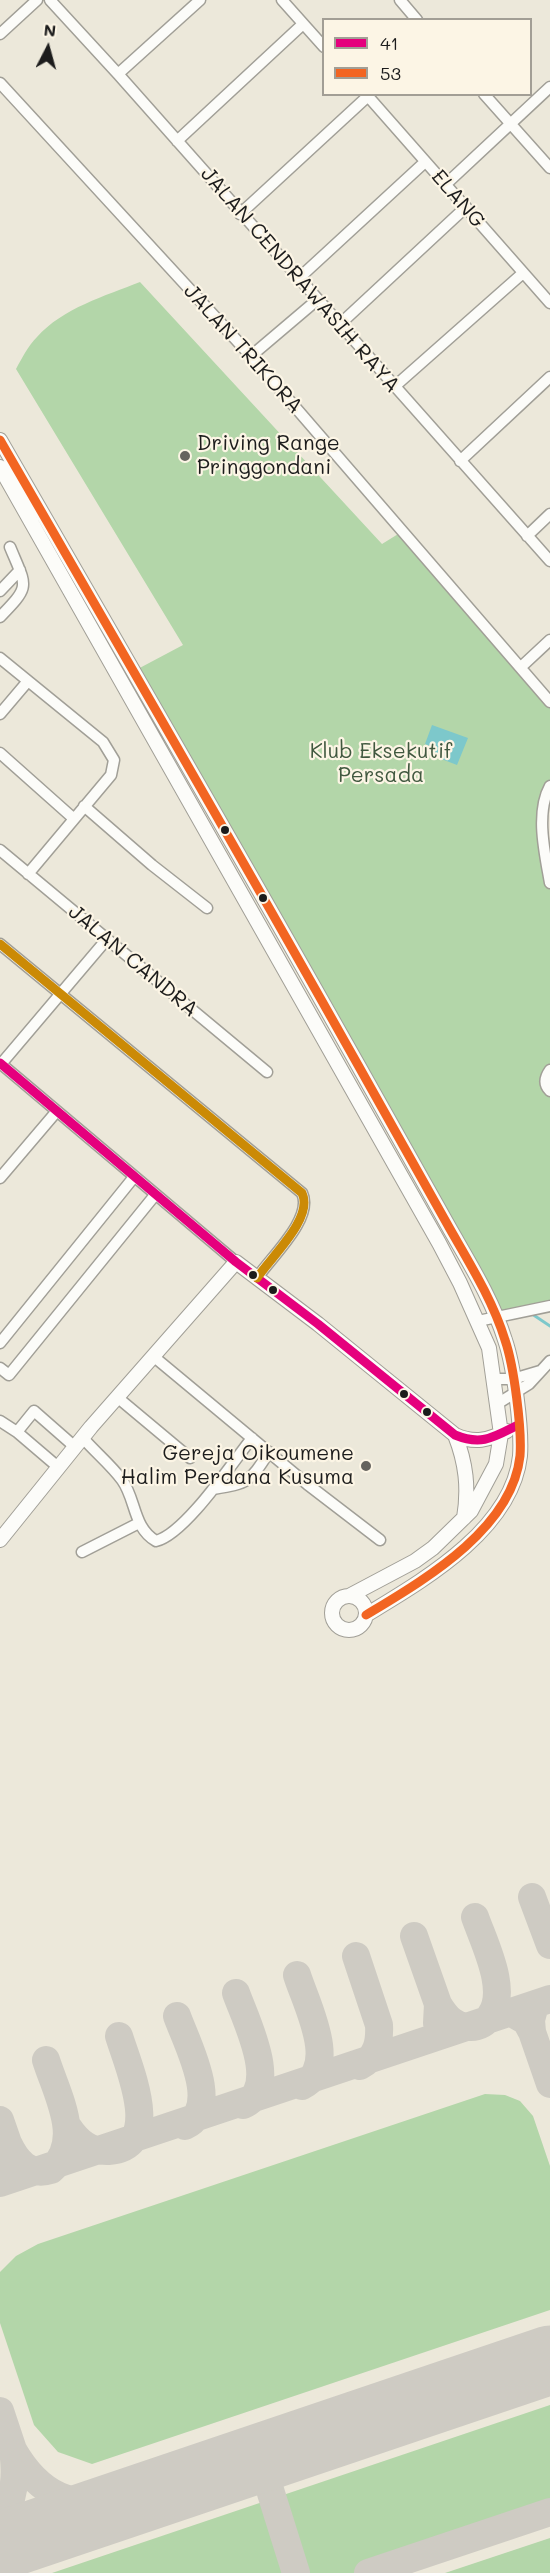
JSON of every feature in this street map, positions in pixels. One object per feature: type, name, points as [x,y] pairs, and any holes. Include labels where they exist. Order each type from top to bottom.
[{"type":"street","points":[[0,34],[37,0]]},
{"type":"street","name":"JALAN CENDRAWASIH RAYA","points":[[50,0],[550,561]]},
{"type":"street","points":[[118,74],[200,0]]},
{"type":"street","points":[[282,0],[322,45]]},
{"type":"street","points":[[400,0],[415,18]]},
{"type":"street","points":[[177,141],[303,24]]},
{"type":"street","name":"JALAN TRIKORA","points":[[0,83],[251,356],[550,702]]},
{"type":"street","points":[[446,185],[550,87]]},
{"type":"street","points":[[240,214],[366,96]]},
{"type":"street","name":"ELANG","points":[[366,96],[550,303]]},
{"type":"street","points":[[486,96],[550,168]]},
{"type":"street","points":[[298,279],[425,162]]},
{"type":"street","points":[[339,325],[466,207]]},
{"type":"street","points":[[394,387],[523,273]]},
{"type":"street","points":[[251,356],[317,300]]},
{"type":"street","points":[[460,461],[550,377]]},
{"type":"street","points":[[0,440],[211,803],[477,1277],[497,1317],[511,1360],[520,1436],[518,1467],[508,1492],[494,1516],[478,1534],[425,1580],[366,1616],[363,1622],[353,1629],[347,1629],[336,1623],[333,1615],[338,1600],[415,1561],[471,1511],[492,1474],[501,1434],[489,1348],[439,1243],[0,467]]},
{"type":"street","points":[[527,536],[550,514]]},
{"type":"street","points":[[0,616],[21,596],[24,585],[10,547]]},
{"type":"street","points":[[0,591],[20,570]]},
{"type":"street","points":[[521,667],[550,640]]},
{"type":"street","points":[[0,657],[94,735],[111,753],[114,760],[111,775],[28,874]]},
{"type":"street","points":[[0,714],[28,681]]},
{"type":"street","points":[[0,753],[73,818]]},
{"type":"street","points":[[550,786],[544,802],[543,828],[550,883]]},
{"type":"street","points":[[84,806],[134,850],[207,908]]},
{"type":"street","name":"JALAN CANDRA","points":[[0,850],[267,1072]]},
{"type":"street","points":[[107,939],[1,1063],[236,1262],[318,1324],[455,1435],[474,1441],[483,1441],[518,1425]]},
{"type":"street","points":[[0,944],[302,1193],[305,1200],[301,1219],[257,1278]]},
{"type":"street","points":[[550,1070],[545,1078],[546,1086],[550,1091]]},
{"type":"street","points":[[0,1178],[57,1111]]},
{"type":"street","points":[[0,1342],[134,1177]]},
{"type":"street","points":[[0,1368],[9,1375],[155,1194]]},
{"type":"street","points":[[0,1540],[79,1442],[236,1262]]},
{"type":"street","points":[[478,1321],[550,1306]]},
{"type":"street","points":[[153,1356],[380,1540]]},
{"type":"street","points":[[497,1404],[515,1395],[550,1362]]},
{"type":"street","points":[[494,1379],[513,1379],[541,1371]]},
{"type":"street","points":[[117,1398],[190,1458]]},
{"type":"street","points":[[18,1432],[34,1412],[79,1442],[121,1478],[139,1524],[148,1537],[156,1541],[162,1540],[190,1517],[252,1438]]},
{"type":"street","points":[[0,1421],[18,1432],[58,1467]]},
{"type":"street","points":[[455,1435],[464,1459],[467,1492],[464,1518]]},
{"type":"street","points":[[213,1489],[247,1482],[256,1473],[269,1452]]},
{"type":"street","points":[[82,1552],[139,1524]]},
{"type":"street","points":[[349,1596],[362,1602],[366,1616]]},
{"type":"green space","name":"Klub Eksekutif Persada","points":[[140,282],[382,544],[403,531],[550,703],[550,788],[544,802],[550,883],[550,1306],[497,1317],[134,671],[183,645],[16,369],[34,341],[59,318],[85,304]]},
{"type":"green space","points":[[485,2094],[505,2095],[520,2101],[533,2116],[550,2166],[550,2310],[92,2464],[58,2452],[34,2425],[0,2323],[0,2272],[16,2256],[38,2244]]},
{"type":"green space","points":[[550,2405],[550,2512],[368,2573],[52,2573]]},
{"type":"green space","points":[[550,2538],[550,2573],[445,2573]]},
{"type":"water","points":[[432,725],[468,738],[457,765],[431,755],[434,748],[425,744]]},
{"type":"waterway","points":[[532,1314],[550,1326]]},
{"type":"taxiway","points":[[532,1897],[550,1945]]},
{"type":"taxiway","points":[[438,2004],[452,2021],[465,2027],[484,2023],[495,2006],[497,1994],[493,1967],[475,1917]]},
{"type":"taxiway","points":[[414,1936],[438,2004],[437,2023]]},
{"type":"taxiway","points":[[356,1956],[379,2025],[379,2037],[374,2054],[360,2066]]},
{"type":"taxiway","points":[[297,1975],[313,2018],[319,2050],[319,2065],[313,2077],[302,2086]]},
{"type":"taxiway","points":[[236,1993],[253,2037],[260,2070],[259,2085],[254,2097],[243,2105]]},
{"type":"taxiway","points":[[0,2183],[550,1999]]},
{"type":"taxiway","points":[[512,2013],[526,2021],[532,2032],[531,2020],[535,2005]]},
{"type":"taxiway","points":[[177,2016],[194,2058],[201,2091],[201,2105],[196,2117],[185,2126]]},
{"type":"taxiway","points":[[532,2032],[550,2084]]},
{"type":"taxiway","points":[[68,2127],[85,2145],[102,2151],[126,2146],[135,2136],[139,2121],[138,2103],[135,2085],[119,2036]]},
{"type":"taxiway","points":[[8,2143],[19,2161],[36,2171],[51,2170],[61,2158],[66,2146],[65,2117],[46,2060]]},
{"type":"taxiway","points":[[0,2120],[8,2143],[8,2163]]},
{"type":"taxiway","points":[[0,2411],[13,2450]]},
{"type":"taxiway","points":[[0,2524],[13,2489],[15,2470],[13,2450],[34,2479],[59,2496],[89,2504],[125,2504]]},
{"type":"taxiway","points":[[260,2458],[296,2573]]},
{"type":"taxiway","points":[[368,2573],[550,2512]]},
{"type":"runway","points":[[0,2546],[550,2360]]},
{"type":"transit line","name":"53","points":[[0,440],[270,908],[473,1269],[488,1297],[505,1340],[514,1381],[520,1430],[520,1456],[513,1483],[500,1507],[483,1530],[461,1550],[413,1586],[366,1615]]},
{"type":"transit line","points":[[0,944],[302,1193],[304,1203],[297,1225],[257,1278]]},
{"type":"transit line","name":"41","points":[[0,1063],[236,1262],[318,1324],[455,1435],[473,1440],[488,1439],[518,1425]]},
{"type":"place","name":"Driving Range Pringgondani","points":[[185,456]]},
{"type":"place","name":"Gereja Oikoumene Halim Perdana Kusuma","points":[[366,1466]]}]
